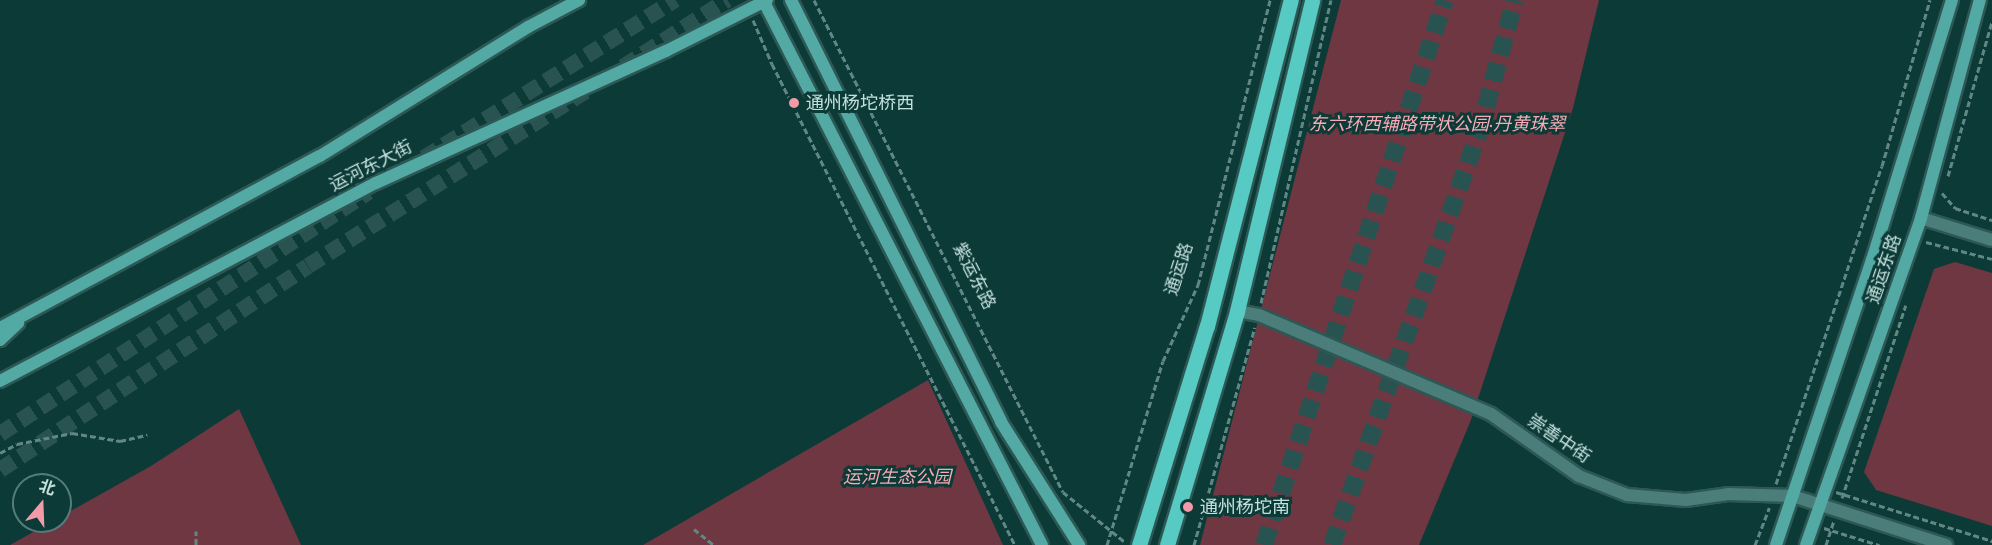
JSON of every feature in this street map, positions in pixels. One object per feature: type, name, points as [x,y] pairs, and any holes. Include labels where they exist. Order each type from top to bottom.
[{"type":"main road","name":"运河东大街","points":[[0,328],[320,156],[528,27],[579,0]]},
{"type":"main road","name":"运河东大街","points":[[0,381],[376,183],[666,51],[764,0]]},
{"type":"main road","points":[[764,0],[1042,545]]},
{"type":"main road","points":[[791,0],[1001,422],[1079,545]]},
{"type":"main road","points":[[1138,545],[1207,326],[1291,0]]},
{"type":"main road","points":[[1167,545],[1237,311],[1312,0]]},
{"type":"main road","name":"通运东路","points":[[1776,545],[1952,0]]},
{"type":"main road","name":"通运东路","points":[[1806,545],[1921,218],[1980,0]]},
{"type":"main road","points":[[0,340],[28,314]]},
{"type":"street","points":[[1921,218],[1992,240]]},
{"type":"street","name":"崇善中街","points":[[1237,311],[1258,315],[1491,414],[1579,476],[1627,495],[1686,500],[1793,496],[1946,545]]},
{"type":"path","name":"紫运东路","points":[[814,0],[1063,492],[1129,545]]},
{"type":"path","name":"通运路","points":[[1107,545],[1163,361],[1198,285],[1270,0]]},
{"type":"path","points":[[1194,545],[1226,444],[1331,0]]},
{"type":"path","name":"通运东路","points":[[1755,545],[1882,165],[1930,0]]},
{"type":"path","points":[[748,9],[772,64],[1015,545]]},
{"type":"path","points":[[1942,193],[1955,208],[1992,220]]},
{"type":"path","points":[[0,453],[17,444],[72,433],[120,441],[147,435]]},
{"type":"path","points":[[1780,473],[1798,480]]},
{"type":"path","points":[[1826,489],[1992,541]]},
{"type":"path","points":[[694,529],[714,545]]},
{"type":"path","points":[[196,531],[196,545]]},
{"type":"green space","name":"东六环西辅路带状公园·丹黄珠翠","points":[[1341,0],[1599,0],[1573,108],[1471,420],[1419,545],[1200,545]]},
{"type":"green space","points":[[1955,262],[1992,273],[1992,526],[1876,490],[1864,472],[1934,269]]},
{"type":"green space","name":"运河生态公园","points":[[928,380],[1003,545],[643,545]]},
{"type":"green space","points":[[239,409],[301,545],[10,545],[32,533],[72,533],[72,510],[151,466]]},
{"type":"tunnel","points":[[424,158],[675,0]]},
{"type":"tunnel","points":[[623,67],[727,0]]},
{"type":"tunnel","points":[[1264,545],[1445,0]]},
{"type":"tunnel","points":[[1332,545],[1479,133],[1515,0]]},
{"type":"tunnel","points":[[0,470],[308,266],[586,91]]},
{"type":"tunnel","points":[[0,434],[369,192]]},
{"type":"place","name":"通州杨坨桥西","points":[[794,103]]},
{"type":"place","name":"通州杨坨南","points":[[1188,507]]}]
